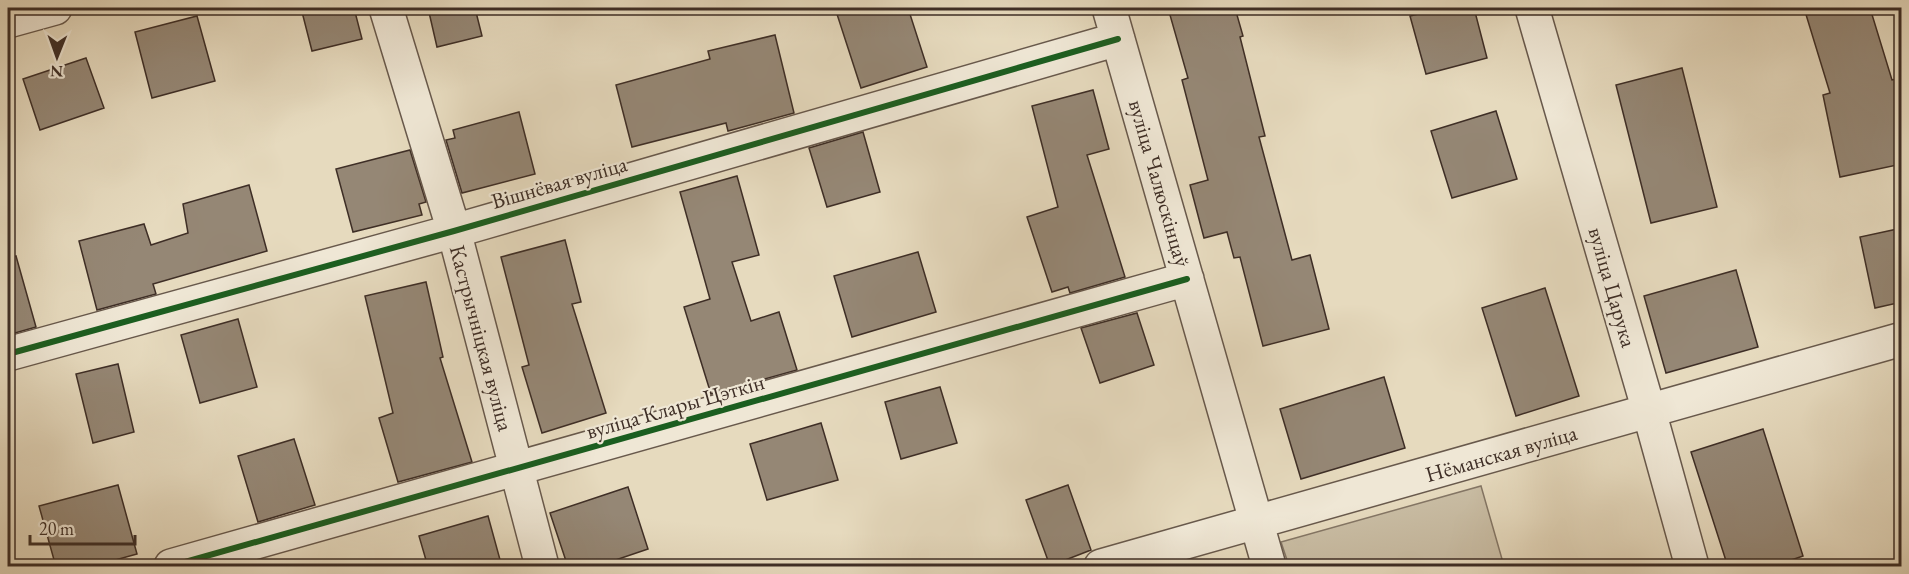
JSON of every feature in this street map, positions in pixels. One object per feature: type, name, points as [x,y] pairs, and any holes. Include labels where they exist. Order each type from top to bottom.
[{"type":"street","points":[[8,21],[55,8]]},
{"type":"street","name":"Кастрычніцкая вуліца","points":[[386,8],[454,231],[542,567]]},
{"type":"street","name":"вуліца Чалюскінцаў","points":[[1109,8],[1258,522],[1269,567]]},
{"type":"street","name":"вуліца Царука","points":[[1532,8],[1692,567]]},
{"type":"street","name":"Вішнёвая вуліца","points":[[8,354],[454,231],[1118,39]]},
{"type":"street","name":"вуліца Клары Цэткін","points":[[171,567],[1187,279]]},
{"type":"street","name":"Нёманская вуліца","points":[[1101,567],[1902,339]]},
{"type":"shaded area","points":[[1481,486],[1504,566],[1289,566],[1281,542]]},
{"type":"building","points":[[301,8],[354,8],[362,39],[312,51]]},
{"type":"building","points":[[428,8],[475,8],[482,36],[437,47]]},
{"type":"building","points":[[835,8],[908,8],[927,67],[861,88]]},
{"type":"building","points":[[1168,8],[1235,8],[1265,136],[1259,137],[1292,260],[1310,255],[1329,329],[1263,346],[1240,257],[1234,258],[1227,232],[1204,238],[1190,185],[1208,180],[1182,80],[1188,78]]},
{"type":"building","points":[[1444,8],[1474,8],[1487,58],[1426,74],[1410,16]]},
{"type":"building","points":[[1804,8],[1870,8],[1892,80],[1902,78],[1902,164],[1840,177],[1823,95],[1830,93]]},
{"type":"building","points":[[197,16],[215,81],[152,98],[135,32]]},
{"type":"building","points":[[775,35],[794,113],[728,131],[726,123],[632,147],[616,85],[710,59],[708,51]]},
{"type":"building","points":[[86,58],[104,108],[40,130],[23,79]]},
{"type":"building","points":[[1682,68],[1717,207],[1651,223],[1616,85]]},
{"type":"building","points":[[1093,90],[1109,149],[1087,155],[1125,277],[1070,293],[1068,287],[1052,292],[1027,217],[1058,207],[1032,106]]},
{"type":"building","points":[[1496,111],[1517,179],[1452,198],[1431,131]]},
{"type":"building","points":[[519,112],[535,174],[462,193],[446,140],[455,138],[453,130]]},
{"type":"building","points":[[863,132],[880,192],[827,207],[809,148]]},
{"type":"building","points":[[410,150],[426,202],[419,204],[422,215],[353,232],[336,169]]},
{"type":"building","points":[[737,176],[759,255],[732,262],[751,321],[779,312],[797,370],[711,394],[684,307],[710,299],[680,192]]},
{"type":"building","points":[[249,185],[267,251],[153,284],[156,294],[97,310],[79,241],[144,224],[151,245],[188,233],[183,204]]},
{"type":"building","points":[[1902,228],[1902,302],[1875,308],[1860,237]]},
{"type":"building","points":[[565,240],[581,302],[572,304],[606,413],[542,433],[522,367],[529,365],[501,257]]},
{"type":"building","points":[[918,252],[936,312],[852,337],[834,276]]},
{"type":"building","points":[[16,256],[36,327],[8,335],[8,258]]},
{"type":"building","points":[[1736,270],[1758,347],[1666,373],[1644,296]]},
{"type":"building","points":[[426,282],[443,357],[440,358],[472,462],[398,482],[379,418],[393,413],[365,296]]},
{"type":"building","points":[[1545,288],[1579,396],[1516,416],[1482,308]]},
{"type":"building","points":[[1137,313],[1154,365],[1100,383],[1081,328]]},
{"type":"building","points":[[238,319],[257,387],[200,403],[181,335]]},
{"type":"building","points":[[118,364],[134,432],[93,443],[76,374]]},
{"type":"building","points":[[1384,377],[1405,448],[1301,479],[1280,409]]},
{"type":"building","points":[[940,387],[957,443],[901,459],[885,402]]},
{"type":"building","points":[[821,423],[838,480],[767,500],[750,444]]},
{"type":"building","points":[[1763,429],[1803,556],[1771,567],[1728,567],[1691,452]]},
{"type":"building","points":[[294,439],[315,505],[258,522],[238,456]]},
{"type":"building","points":[[118,485],[137,554],[90,567],[56,567],[39,506]]},
{"type":"building","points":[[1068,485],[1091,550],[1050,566],[1026,500]]},
{"type":"building","points":[[628,487],[648,549],[595,567],[568,567],[550,513]]},
{"type":"building","points":[[488,516],[502,567],[428,567],[419,536]]},
{"type":"cycle path","points":[[8,354],[454,231],[1118,39]]},
{"type":"cycle path","points":[[171,566],[1187,279]]}]
